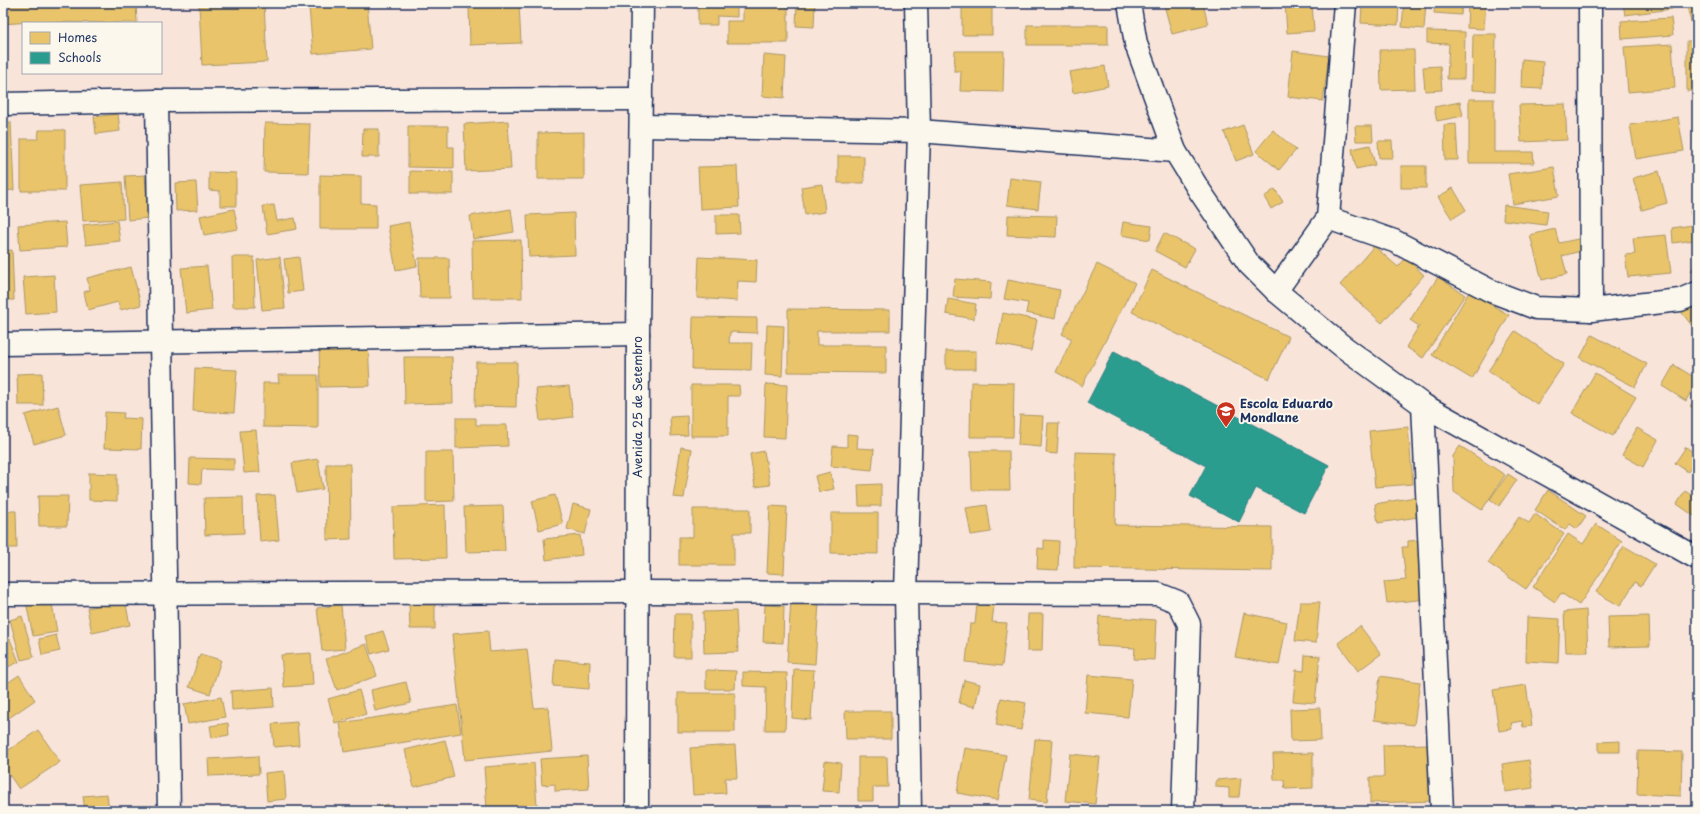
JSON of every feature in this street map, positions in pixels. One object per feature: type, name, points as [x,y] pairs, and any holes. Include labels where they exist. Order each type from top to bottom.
[{"type":"street","name":"Avenida 25 de Setembro","points":[[637,811],[638,334],[642,3]]},
{"type":"street","points":[[910,811],[906,593],[918,131],[916,3]]},
{"type":"street","points":[[1129,3],[1136,44],[1175,151],[1199,190],[1249,264],[1276,291],[1341,345],[1423,405],[1697,558]]},
{"type":"street","points":[[1276,291],[1328,218],[1345,3]]},
{"type":"street","points":[[1590,3],[1591,310]]},
{"type":"street","points":[[3,104],[157,100],[642,99]]},
{"type":"street","points":[[157,100],[169,811]]},
{"type":"street","points":[[641,126],[918,131],[1175,151]]},
{"type":"street","points":[[1328,218],[1394,241],[1491,291],[1536,308],[1591,310],[1680,300],[1697,293]]},
{"type":"street","points":[[3,344],[162,340],[638,334]]},
{"type":"street","points":[[1423,405],[1442,811]]},
{"type":"street","points":[[3,594],[638,592],[1158,594],[1178,602],[1189,624],[1183,811]]},
{"type":"building: Homes","points":[[3,3],[136,3],[137,22],[22,22],[3,24]]},
{"type":"building: Homes","points":[[264,3],[267,62],[202,65],[199,5]]},
{"type":"building: Homes","points":[[367,3],[371,49],[313,54],[309,7]]},
{"type":"building: Homes","points":[[698,3],[737,3],[737,17],[717,16],[717,25],[698,25]]},
{"type":"building: Homes","points":[[743,3],[788,3],[788,43],[727,43],[727,21],[743,21]]},
{"type":"building: Homes","points":[[797,3],[815,3],[814,27],[796,26]]},
{"type":"building: Homes","points":[[962,3],[992,3],[992,35],[962,35]]},
{"type":"building: Homes","points":[[1171,3],[1203,3],[1208,25],[1172,34],[1164,5]]},
{"type":"building: Homes","points":[[1242,3],[1273,3],[1273,8],[1242,9]]},
{"type":"building: Homes","points":[[1285,3],[1312,3],[1314,31],[1287,33]]},
{"type":"building: Homes","points":[[1362,3],[1399,3],[1398,25],[1361,23]]},
{"type":"building: Homes","points":[[1404,3],[1426,3],[1424,29],[1402,27]]},
{"type":"building: Homes","points":[[1435,3],[1462,3],[1461,15],[1434,13]]},
{"type":"building: Homes","points":[[1468,3],[1486,3],[1484,29],[1467,28]]},
{"type":"building: Homes","points":[[1623,3],[1671,3],[1672,9],[1625,15]]},
{"type":"building: Homes","points":[[1686,3],[1697,3],[1697,28],[1693,29]]},
{"type":"building: Homes","points":[[519,4],[521,43],[470,45],[469,7]]},
{"type":"building: Homes","points":[[1671,18],[1673,35],[1622,39],[1621,21]]},
{"type":"building: Homes","points":[[1027,25],[1108,25],[1108,45],[1027,45]]},
{"type":"building: Homes","points":[[1427,31],[1465,32],[1464,79],[1447,79],[1449,44],[1427,43]]},
{"type":"building: Homes","points":[[1473,34],[1496,34],[1495,91],[1472,90]]},
{"type":"building: Homes","points":[[1687,41],[1697,41],[1697,91],[1687,91]]},
{"type":"building: Homes","points":[[1672,44],[1675,88],[1628,92],[1624,47]]},
{"type":"building: Homes","points":[[1380,50],[1414,50],[1415,89],[1381,90]]},
{"type":"building: Homes","points":[[955,51],[1004,51],[1003,92],[960,91],[961,71],[954,71]]},
{"type":"building: Homes","points":[[1293,51],[1329,56],[1323,101],[1288,97]]},
{"type":"building: Homes","points":[[764,55],[786,57],[784,98],[762,96]]},
{"type":"building: Homes","points":[[1522,59],[1543,61],[1542,89],[1521,88]]},
{"type":"building: Homes","points":[[1105,66],[1108,86],[1073,93],[1069,72]]},
{"type":"building: Homes","points":[[1440,66],[1442,90],[1425,91],[1423,67]]},
{"type":"building: Homes","points":[[1469,99],[1494,99],[1494,152],[1533,152],[1534,163],[1469,163]]},
{"type":"building: Homes","points":[[1460,102],[1463,116],[1437,121],[1434,107]]},
{"type":"building: Homes","points":[[1565,104],[1567,140],[1521,142],[1519,105]]},
{"type":"building: Homes","points":[[118,114],[120,131],[96,134],[94,117]]},
{"type":"building: Homes","points":[[1678,117],[1684,151],[1636,159],[1630,125]]},
{"type":"building: Homes","points":[[508,121],[511,169],[466,171],[464,124]]},
{"type":"building: Homes","points":[[11,122],[14,190],[3,191],[3,123]]},
{"type":"building: Homes","points":[[265,123],[310,124],[308,173],[264,172]]},
{"type":"building: Homes","points":[[1456,124],[1458,160],[1445,160],[1444,125]]},
{"type":"building: Homes","points":[[1243,125],[1254,154],[1236,161],[1224,132]]},
{"type":"building: Homes","points":[[408,126],[448,126],[448,147],[454,147],[454,168],[408,167]]},
{"type":"building: Homes","points":[[1355,126],[1372,126],[1373,141],[1356,141]]},
{"type":"building: Homes","points":[[363,129],[379,129],[379,157],[362,157]]},
{"type":"building: Homes","points":[[39,130],[65,130],[65,191],[21,191],[21,139],[38,139]]},
{"type":"building: Homes","points":[[1273,130],[1296,150],[1279,170],[1256,151]]},
{"type":"building: Homes","points":[[584,132],[584,179],[538,179],[538,133]]},
{"type":"building: Homes","points":[[1378,141],[1392,141],[1393,158],[1379,158]]},
{"type":"building: Homes","points":[[1370,145],[1375,165],[1356,169],[1352,149]]},
{"type":"building: Homes","points":[[838,156],[864,156],[864,183],[838,183]]},
{"type":"building: Homes","points":[[737,166],[739,207],[700,209],[698,167]]},
{"type":"building: Homes","points":[[1401,166],[1426,166],[1426,188],[1401,188]]},
{"type":"building: Homes","points":[[1554,167],[1559,196],[1513,204],[1508,174]]},
{"type":"building: Homes","points":[[410,171],[453,172],[453,194],[410,194]]},
{"type":"building: Homes","points":[[1659,171],[1667,203],[1642,210],[1633,178]]},
{"type":"building: Homes","points":[[209,172],[236,173],[236,206],[220,206],[220,191],[209,190]]},
{"type":"building: Homes","points":[[145,175],[148,218],[128,220],[125,176]]},
{"type":"building: Homes","points":[[320,175],[361,176],[361,203],[376,204],[376,229],[320,229]]},
{"type":"building: Homes","points":[[1010,178],[1041,182],[1038,209],[1007,205]]},
{"type":"building: Homes","points":[[122,182],[124,219],[83,221],[80,185]]},
{"type":"building: Homes","points":[[196,182],[198,210],[176,211],[175,183]]},
{"type":"building: Homes","points":[[822,184],[825,212],[805,215],[801,187]]},
{"type":"building: Homes","points":[[1453,188],[1466,210],[1452,219],[1438,197]]},
{"type":"building: Homes","points":[[1275,189],[1283,202],[1271,209],[1264,197]]},
{"type":"building: Homes","points":[[274,205],[277,221],[295,218],[297,229],[267,234],[263,206]]},
{"type":"building: Homes","points":[[1504,205],[1548,211],[1546,225],[1503,220]]},
{"type":"building: Homes","points":[[234,209],[238,229],[204,235],[200,216]]},
{"type":"building: Homes","points":[[511,209],[514,232],[473,239],[470,216]]},
{"type":"building: Homes","points":[[1697,209],[1697,222],[1693,223],[1690,211]]},
{"type":"building: Homes","points":[[574,213],[575,255],[529,257],[527,215]]},
{"type":"building: Homes","points":[[716,215],[739,215],[740,233],[716,234]]},
{"type":"building: Homes","points":[[1008,215],[1057,216],[1056,237],[1007,235]]},
{"type":"building: Homes","points":[[117,221],[120,241],[86,245],[83,225]]},
{"type":"building: Homes","points":[[65,222],[67,247],[20,250],[18,225]]},
{"type":"building: Homes","points":[[409,222],[417,266],[396,270],[388,226]]},
{"type":"building: Homes","points":[[1123,222],[1152,226],[1150,240],[1121,235]]},
{"type":"building: Homes","points":[[1692,225],[1694,240],[1673,243],[1672,228]]},
{"type":"building: Homes","points":[[1555,229],[1559,243],[1578,239],[1581,251],[1562,256],[1567,274],[1542,280],[1530,235]]},
{"type":"building: Homes","points":[[1164,233],[1195,249],[1185,267],[1155,251]]},
{"type":"building: Homes","points":[[1666,235],[1671,273],[1628,277],[1625,255],[1635,254],[1633,238]]},
{"type":"building: Homes","points":[[521,240],[522,298],[473,298],[472,241]]},
{"type":"building: Homes","points":[[1374,246],[1398,267],[1406,258],[1424,275],[1382,323],[1340,285]]},
{"type":"building: Homes","points":[[12,250],[14,300],[3,300],[3,251]]},
{"type":"building: Homes","points":[[232,257],[254,257],[255,307],[233,307]]},
{"type":"building: Homes","points":[[280,257],[285,308],[262,310],[257,260]]},
{"type":"building: Homes","points":[[299,257],[303,291],[288,293],[284,259]]},
{"type":"building: Homes","points":[[699,257],[757,260],[756,282],[738,281],[737,301],[697,298]]},
{"type":"building: Homes","points":[[419,258],[449,258],[450,298],[420,298]]},
{"type":"building: Homes","points":[[1697,262],[1697,275],[1691,271]]},
{"type":"building: Homes","points":[[1097,264],[1135,283],[1082,386],[1056,372],[1072,339],[1062,334]]},
{"type":"building: Homes","points":[[207,266],[212,310],[186,313],[181,268]]},
{"type":"building: Homes","points":[[131,267],[141,305],[120,310],[118,302],[88,310],[84,292],[90,290],[87,278]]},
{"type":"building: Homes","points":[[1152,270],[1289,337],[1269,379],[1132,312]]},
{"type":"building: Homes","points":[[54,275],[56,312],[26,314],[23,277]]},
{"type":"building: Homes","points":[[1438,277],[1465,295],[1423,358],[1406,347],[1419,326],[1410,320]]},
{"type":"building: Homes","points":[[955,279],[991,282],[990,299],[953,297]]},
{"type":"building: Homes","points":[[1008,280],[1060,290],[1055,319],[1026,313],[1028,303],[1004,299]]},
{"type":"building: Homes","points":[[1469,292],[1509,315],[1472,379],[1432,355]]},
{"type":"building: Homes","points":[[948,299],[976,304],[974,319],[946,314]]},
{"type":"building: Homes","points":[[1697,300],[1697,332],[1682,313]]},
{"type":"building: Homes","points":[[788,309],[890,310],[890,331],[817,331],[817,345],[886,345],[886,373],[788,372]]},
{"type":"building: Homes","points":[[1003,313],[1037,320],[1031,351],[997,344]]},
{"type":"building: Homes","points":[[693,317],[757,318],[757,333],[730,332],[729,343],[752,343],[751,370],[692,369]]},
{"type":"building: Homes","points":[[767,325],[784,326],[782,376],[765,375]]},
{"type":"building: Homes","points":[[1515,331],[1564,364],[1537,404],[1488,371]]},
{"type":"building: Homes","points":[[1592,335],[1647,364],[1635,387],[1580,358]]},
{"type":"building: Homes","points":[[368,341],[370,386],[320,387],[319,342]]},
{"type":"building: Homes","points":[[946,351],[976,351],[976,369],[946,369]]},
{"type":"building: Homes","points":[[404,357],[452,357],[453,403],[405,404]]},
{"type":"building: Homes","points":[[476,362],[517,362],[516,407],[475,406]]},
{"type":"building: Homes","points":[[1674,365],[1697,379],[1686,401],[1662,386]]},
{"type":"building: Homes","points":[[195,368],[237,370],[234,413],[193,411]]},
{"type":"building: Homes","points":[[42,373],[43,405],[18,405],[17,374]]},
{"type":"building: Homes","points":[[1595,373],[1636,397],[1613,436],[1572,413]]},
{"type":"building: Homes","points":[[278,375],[318,375],[318,428],[263,427],[263,383],[279,383]]},
{"type":"building: Homes","points":[[971,382],[1014,383],[1013,437],[970,437]]},
{"type":"building: Homes","points":[[766,384],[787,385],[785,438],[764,437]]},
{"type":"building: Homes","points":[[691,385],[739,385],[740,396],[728,396],[728,436],[691,436]]},
{"type":"building: Homes","points":[[569,386],[573,417],[540,421],[536,389]]},
{"type":"building: Homes","points":[[1697,398],[1697,411],[1690,406]]},
{"type":"building: Homes","points":[[58,406],[66,435],[34,444],[25,415]]},
{"type":"building: Homes","points":[[105,412],[124,413],[123,418],[142,419],[141,449],[104,448]]},
{"type":"building: Homes","points":[[1020,415],[1043,416],[1041,447],[1018,445]]},
{"type":"building: Homes","points":[[687,416],[688,435],[671,436],[670,417]]},
{"type":"building: Homes","points":[[456,418],[476,418],[476,425],[507,425],[508,446],[456,448]]},
{"type":"building: Homes","points":[[1048,423],[1059,423],[1057,454],[1046,453]]},
{"type":"building: Homes","points":[[1408,427],[1413,484],[1375,487],[1369,431]]},
{"type":"building: Homes","points":[[1637,428],[1658,440],[1643,467],[1622,455]]},
{"type":"building: Homes","points":[[256,430],[260,472],[244,473],[240,431]]},
{"type":"building: Homes","points":[[847,434],[858,435],[857,448],[874,449],[872,470],[831,466],[833,446],[847,447]]},
{"type":"building: Homes","points":[[1460,446],[1505,475],[1482,510],[1454,492],[1453,456]]},
{"type":"building: Homes","points":[[681,447],[692,449],[684,498],[673,497]]},
{"type":"building: Homes","points":[[1686,447],[1697,455],[1697,458],[1688,472],[1675,463]]},
{"type":"building: Homes","points":[[764,451],[770,485],[755,487],[750,454]]},
{"type":"building: Homes","points":[[971,451],[1009,451],[1010,490],[972,490]]},
{"type":"building: Homes","points":[[426,452],[453,452],[454,501],[426,502]]},
{"type":"building: Homes","points":[[1075,452],[1116,453],[1115,525],[1272,527],[1272,571],[1074,568]]},
{"type":"building: Homes","points":[[190,458],[234,459],[234,470],[202,469],[201,484],[189,483]]},
{"type":"building: Homes","points":[[318,459],[323,489],[297,493],[292,463]]},
{"type":"building: Homes","points":[[326,464],[350,464],[351,539],[327,540]]},
{"type":"building: Homes","points":[[830,472],[834,489],[819,492],[815,476]]},
{"type":"building: Homes","points":[[89,473],[117,474],[117,501],[89,500]]},
{"type":"building: Homes","points":[[1508,474],[1517,480],[1499,506],[1490,499]]},
{"type":"building: Homes","points":[[881,484],[881,506],[859,506],[858,485]]},
{"type":"building: Homes","points":[[1548,490],[1586,516],[1577,529],[1570,524],[1565,530],[1535,510]]},
{"type":"building: Homes","points":[[1685,491],[1697,499],[1697,518],[1677,504]]},
{"type":"building: Homes","points":[[275,495],[279,540],[260,542],[257,496]]},
{"type":"building: Homes","points":[[555,495],[563,524],[539,530],[532,501]]},
{"type":"building: Homes","points":[[38,496],[68,496],[67,526],[39,526]]},
{"type":"building: Homes","points":[[243,497],[244,533],[205,535],[204,498]]},
{"type":"building: Homes","points":[[1415,497],[1418,517],[1378,523],[1375,504]]},
{"type":"building: Homes","points":[[573,504],[591,509],[585,534],[567,529]]},
{"type":"building: Homes","points":[[445,505],[446,558],[394,559],[393,507]]},
{"type":"building: Homes","points":[[987,505],[991,532],[971,535],[966,508]]},
{"type":"building: Homes","points":[[503,506],[505,551],[466,552],[464,507]]},
{"type":"building: Homes","points":[[770,506],[787,507],[784,574],[767,573]]},
{"type":"building: Homes","points":[[693,509],[750,509],[750,533],[734,533],[734,565],[679,565],[679,537],[693,537]]},
{"type":"building: Homes","points":[[3,511],[16,511],[17,548],[3,548]]},
{"type":"building: Homes","points":[[831,513],[878,513],[878,554],[831,553]]},
{"type":"building: Homes","points":[[1535,514],[1564,534],[1526,589],[1488,563],[1519,517],[1529,523]]},
{"type":"building: Homes","points":[[1596,524],[1622,541],[1579,605],[1561,593],[1555,602],[1533,587],[1568,534],[1583,544]]},
{"type":"building: Homes","points":[[580,535],[582,555],[546,560],[544,539]]},
{"type":"building: Homes","points":[[1044,540],[1059,541],[1058,570],[1037,569],[1038,548],[1044,549]]},
{"type":"building: Homes","points":[[1422,540],[1428,599],[1387,603],[1384,582],[1406,580],[1402,547],[1408,547],[1408,541]]},
{"type":"building: Homes","points":[[1624,546],[1655,564],[1641,586],[1635,582],[1620,606],[1596,592]]},
{"type":"building: Homes","points":[[51,598],[57,632],[33,636],[26,602]]},
{"type":"building: Homes","points":[[125,600],[130,625],[92,633],[87,608]]},
{"type":"building: Homes","points":[[791,600],[819,602],[815,664],[787,662]]},
{"type":"building: Homes","points":[[1300,602],[1320,602],[1316,643],[1295,641]]},
{"type":"building: Homes","points":[[409,603],[435,603],[435,629],[410,629]]},
{"type":"building: Homes","points":[[977,604],[994,606],[992,622],[1007,623],[1002,666],[966,662],[970,624],[975,624]]},
{"type":"building: Homes","points":[[341,605],[345,649],[322,651],[317,608]]},
{"type":"building: Homes","points":[[765,605],[784,606],[783,643],[763,642]]},
{"type":"building: Homes","points":[[1586,610],[1588,652],[1566,652],[1564,612]]},
{"type":"building: Homes","points":[[736,611],[738,652],[704,653],[703,612]]},
{"type":"building: Homes","points":[[1244,613],[1287,622],[1279,665],[1235,657]]},
{"type":"building: Homes","points":[[675,614],[691,614],[691,657],[674,657]]},
{"type":"building: Homes","points":[[1028,614],[1043,614],[1042,651],[1027,651]]},
{"type":"building: Homes","points":[[22,616],[34,657],[21,660],[10,620]]},
{"type":"building: Homes","points":[[1099,616],[1156,620],[1154,660],[1134,659],[1135,648],[1097,646]]},
{"type":"building: Homes","points":[[1649,616],[1650,646],[1609,647],[1608,617]]},
{"type":"building: Homes","points":[[1527,617],[1560,619],[1558,663],[1526,661]]},
{"type":"building: Homes","points":[[1360,626],[1381,654],[1358,671],[1338,643]]},
{"type":"building: Homes","points":[[383,631],[389,649],[371,654],[366,636]]},
{"type":"building: Homes","points":[[488,631],[490,652],[527,649],[534,708],[548,707],[552,751],[465,760],[452,634]]},
{"type":"building: Homes","points":[[56,635],[60,651],[42,655],[39,639]]},
{"type":"building: Homes","points":[[10,639],[19,662],[3,669],[3,642]]},
{"type":"building: Homes","points":[[366,644],[377,676],[337,690],[326,659]]},
{"type":"building: Homes","points":[[311,653],[313,685],[284,687],[281,655]]},
{"type":"building: Homes","points":[[200,654],[221,660],[210,694],[189,687]]},
{"type":"building: Homes","points":[[1305,655],[1320,656],[1315,703],[1293,701],[1296,670],[1304,671]]},
{"type":"building: Homes","points":[[555,659],[590,662],[589,689],[553,686]]},
{"type":"building: Homes","points":[[794,669],[814,670],[811,720],[792,718]]},
{"type":"building: Homes","points":[[706,670],[736,671],[735,689],[706,689]]},
{"type":"building: Homes","points":[[743,672],[787,673],[785,730],[765,730],[766,687],[743,686]]},
{"type":"building: Homes","points":[[19,675],[35,700],[3,722],[3,686]]},
{"type":"building: Homes","points":[[1088,675],[1132,679],[1128,717],[1085,713]]},
{"type":"building: Homes","points":[[1380,676],[1420,682],[1414,725],[1374,720]]},
{"type":"building: Homes","points":[[964,680],[980,684],[975,707],[959,703]]},
{"type":"building: Homes","points":[[406,682],[411,703],[375,711],[371,690]]},
{"type":"building: Homes","points":[[1526,685],[1532,726],[1523,727],[1522,721],[1511,723],[1512,729],[1499,731],[1493,690]]},
{"type":"building: Homes","points":[[273,688],[274,707],[232,710],[231,691]]},
{"type":"building: Homes","points":[[359,690],[366,714],[335,723],[328,699]]},
{"type":"building: Homes","points":[[678,693],[735,693],[735,732],[678,732]]},
{"type":"building: Homes","points":[[221,697],[225,717],[188,724],[184,704]]},
{"type":"building: Homes","points":[[1001,698],[1026,703],[1021,730],[996,725]]},
{"type":"building: Homes","points":[[457,705],[461,733],[344,752],[340,723]]},
{"type":"building: Homes","points":[[1320,708],[1321,740],[1291,741],[1290,709]]},
{"type":"building: Homes","points":[[845,711],[891,711],[891,739],[846,739]]},
{"type":"building: Homes","points":[[297,722],[299,745],[274,747],[272,724]]},
{"type":"building: Homes","points":[[228,723],[229,735],[212,738],[210,726]]},
{"type":"building: Homes","points":[[38,730],[60,762],[19,789],[3,766],[3,754]]},
{"type":"building: Homes","points":[[1035,739],[1052,740],[1047,802],[1029,800]]},
{"type":"building: Homes","points":[[445,740],[454,777],[414,787],[405,750]]},
{"type":"building: Homes","points":[[1620,741],[1620,752],[1599,752],[1599,742]]},
{"type":"building: Homes","points":[[1433,744],[1435,801],[1370,803],[1370,777],[1384,777],[1383,745]]},
{"type":"building: Homes","points":[[735,745],[737,778],[725,778],[726,793],[693,795],[690,748]]},
{"type":"building: Homes","points":[[965,748],[1006,755],[998,800],[957,793]]},
{"type":"building: Homes","points":[[1638,751],[1682,752],[1681,796],[1637,794]]},
{"type":"building: Homes","points":[[1313,753],[1313,788],[1285,789],[1284,780],[1274,780],[1273,754]]},
{"type":"building: Homes","points":[[1070,754],[1100,757],[1095,804],[1065,801]]},
{"type":"building: Homes","points":[[258,756],[259,774],[209,776],[208,759]]},
{"type":"building: Homes","points":[[587,756],[589,789],[555,791],[555,784],[542,785],[540,759]]},
{"type":"building: Homes","points":[[858,757],[887,757],[888,787],[873,787],[873,801],[858,801]]},
{"type":"building: Homes","points":[[1529,760],[1533,788],[1505,792],[1502,764]]},
{"type":"building: Homes","points":[[825,761],[841,763],[839,792],[822,791]]},
{"type":"building: Homes","points":[[534,763],[537,806],[487,809],[484,767]]},
{"type":"building: Homes","points":[[284,771],[286,799],[267,801],[265,773]]},
{"type":"building: Homes","points":[[1241,778],[1239,797],[1229,797],[1229,788],[1216,787],[1216,780]]},
{"type":"building: Homes","points":[[107,794],[109,811],[85,811],[83,796]]},
{"type":"building: Homes","points":[[3,804],[8,811],[3,811]]},
{"type":"building: Homes","points":[[388,804],[390,811],[374,811],[373,809]]},
{"type":"building: Schools","points":[[1114,351],[1329,465],[1304,513],[1256,488],[1239,522],[1190,496],[1206,466],[1087,403]]},
{"type":"place","name":"Escola Eduardo Mondlane","points":[[1226,428]]}]
